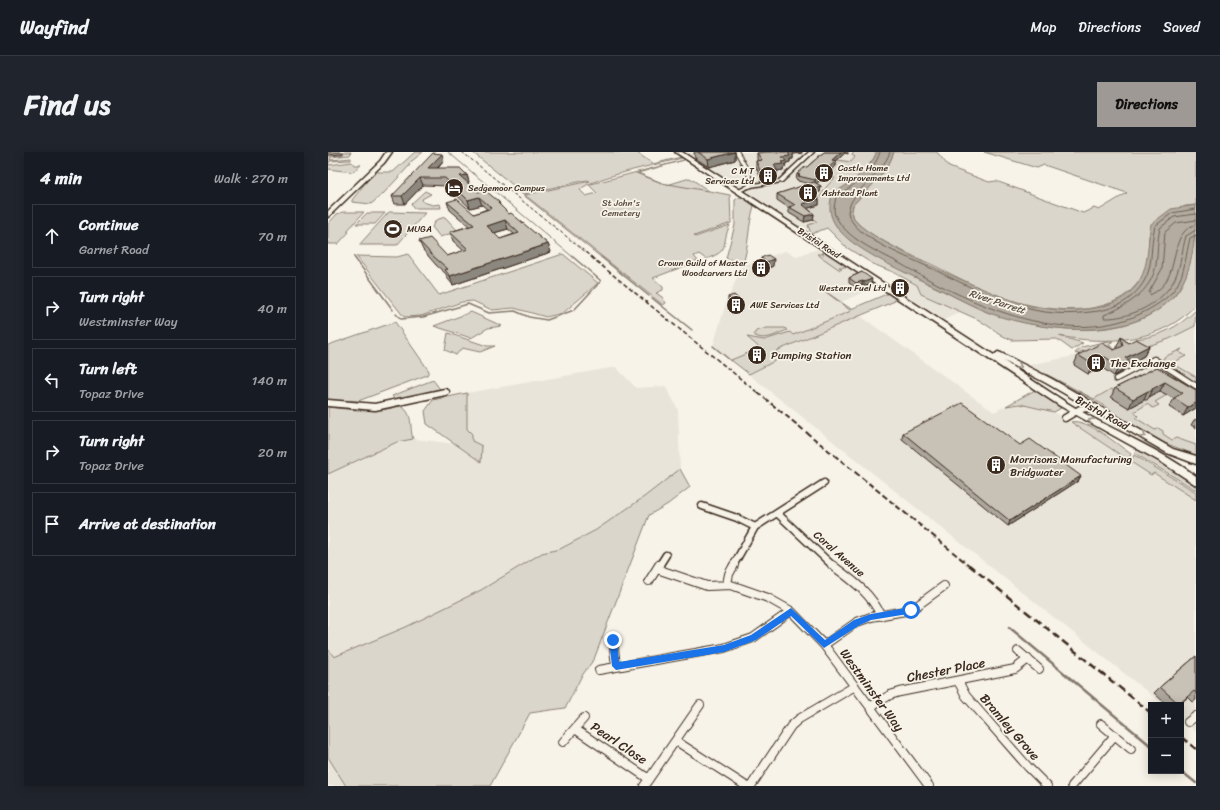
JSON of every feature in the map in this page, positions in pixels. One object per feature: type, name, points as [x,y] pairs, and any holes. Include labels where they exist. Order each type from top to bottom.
[{"type":"main road","points":[[328,215],[382,162],[389,152]]},
{"type":"main road","name":"Bristol Road","points":[[678,152],[1075,412],[1151,452],[1177,467],[1196,481]]},
{"type":"main road","name":"Bristol Road","points":[[959,335],[1049,380],[1170,451],[1196,460]]},
{"type":"street","points":[[737,152],[747,169],[750,186]]},
{"type":"street","points":[[739,191],[750,186],[780,181],[812,152]]},
{"type":"street","points":[[1116,378],[1154,359],[1196,386]]},
{"type":"street","points":[[328,403],[356,404],[375,407],[448,392]]},
{"type":"street","points":[[1064,418],[1080,409],[1095,407]]},
{"type":"street","points":[[727,584],[729,574],[755,527],[824,483]]},
{"type":"street","points":[[702,506],[737,518],[755,527]]},
{"type":"street","name":"Coral Avenue","points":[[777,513],[820,555],[869,594],[876,602],[881,616]]},
{"type":"street","points":[[649,581],[666,555]]},
{"type":"street","name":"Westminster Way","points":[[657,569],[707,586],[714,587],[727,584],[768,598],[791,611],[824,644],[929,786]]},
{"type":"street","points":[[824,644],[857,622],[911,610],[944,586]]},
{"type":"street","points":[[599,670],[724,648],[753,638],[791,611]]},
{"type":"street","points":[[613,640],[616,666]]},
{"type":"street","points":[[1018,651],[1039,669]]},
{"type":"street","name":"Chester Place","points":[[870,707],[890,695],[900,692],[1015,668],[1028,660]]},
{"type":"street","name":"Bramley Grove","points":[[958,681],[966,696],[1028,767],[1047,786]]},
{"type":"street","points":[[751,786],[791,726],[799,719],[855,686]]},
{"type":"street","points":[[646,782],[700,705]]},
{"type":"street","points":[[1188,722],[1196,716]]},
{"type":"street","name":"Pearl Close","points":[[563,742],[584,718]]},
{"type":"street","points":[[1101,724],[1131,749]]},
{"type":"street","name":"Pearl Close","points":[[575,729],[646,782]]},
{"type":"street","points":[[1072,786],[1115,735]]},
{"type":"street","points":[[676,741],[746,786]]},
{"type":"shaded area","points":[[683,152],[860,152],[827,186],[820,196],[827,228],[809,235]]},
{"type":"shaded area","points":[[824,247],[878,286],[841,302],[994,412],[1035,390],[1061,408],[1054,412],[1150,475],[1154,473],[1196,500],[1196,732],[1184,722],[1184,702],[1160,702],[713,346],[726,303],[742,266],[785,251],[797,256]]},
{"type":"shaded area","points":[[910,282],[917,286],[921,294],[960,312],[944,320],[891,286]]},
{"type":"shaded area","points":[[1196,325],[1196,451],[1178,446],[1028,365],[1074,356],[1083,350],[1145,347],[1169,339]]},
{"type":"shaded area","points":[[616,367],[636,388],[666,386],[678,410],[680,469],[644,497],[596,530],[560,549],[542,553],[338,678],[328,662],[328,474],[407,438],[456,444],[466,440],[467,393]]},
{"type":"shaded area","points":[[328,757],[338,773],[346,786],[328,786]]},
{"type":"green space","points":[[344,152],[351,152],[350,155],[331,157],[330,160],[351,158],[351,160],[330,161],[328,165],[328,156],[343,155]]},
{"type":"green space","points":[[415,152],[423,152],[408,164],[410,165],[383,194],[371,204],[352,202],[374,172],[393,172]]},
{"type":"green space","name":"St John's Cemetery","points":[[472,152],[636,152],[653,164],[681,157],[682,158],[611,176],[586,185],[580,190],[586,196],[597,193],[589,185],[684,160],[638,173],[667,185],[690,178],[709,191],[730,195],[731,223],[694,236],[695,237],[730,225],[724,246],[719,253],[714,256],[706,259],[699,254],[694,256],[698,261],[653,278],[663,287],[663,290],[656,293],[662,297],[666,303],[663,305],[525,195],[590,181],[587,180],[524,194]]},
{"type":"green space","points":[[854,152],[877,152],[874,158],[858,176],[833,194],[831,199],[831,214],[841,232],[854,243],[914,277],[981,309],[1017,321],[1065,329],[1089,330],[1113,327],[1136,321],[1156,311],[1179,290],[1186,275],[1196,234],[1196,304],[1183,317],[1168,327],[1151,334],[1114,340],[1077,339],[1059,336],[1083,343],[1072,350],[1057,339],[1012,340],[1003,336],[979,320],[921,294],[917,285],[893,272],[873,264],[846,247],[827,228],[811,234],[808,225],[817,222],[801,210],[818,200],[827,186],[835,178],[828,176],[835,166],[818,163],[838,160],[851,162],[855,157],[852,155]]},
{"type":"green space","points":[[894,152],[937,152],[949,167],[989,182],[996,181],[1083,213],[1094,208],[1099,210],[1127,193],[1044,165],[1037,168],[984,152],[1196,152],[1196,205],[1185,206],[1149,236],[1147,266],[1137,284],[1124,296],[1107,304],[1069,310],[1029,305],[991,293],[903,251],[869,233],[855,220],[852,212],[853,205],[882,174]]},
{"type":"green space","points":[[352,162],[354,165],[361,165],[352,172],[328,169],[328,165]]},
{"type":"green space","points":[[425,191],[431,194],[422,199],[423,202],[433,205],[440,204],[441,208],[414,208],[411,204]]},
{"type":"green space","points":[[742,196],[754,206],[743,264],[726,258],[735,225],[735,200]]},
{"type":"green space","points":[[343,212],[364,212],[347,231],[349,232],[338,244],[328,244],[328,224],[337,214]]},
{"type":"green space","name":"MUGA","points":[[389,212],[425,213],[397,245],[359,245]]},
{"type":"green space","points":[[367,213],[385,213],[375,224],[356,224]]},
{"type":"green space","points":[[445,217],[458,231],[440,237],[432,227],[436,220]]},
{"type":"green space","points":[[827,252],[847,265],[847,267],[839,267],[842,269],[840,270],[817,254],[824,254],[822,253]]},
{"type":"green space","points":[[408,254],[439,295],[563,254],[598,283],[563,313],[546,317],[514,308],[492,310],[473,301],[462,302],[421,316],[404,317],[356,256],[397,257]]},
{"type":"green space","points":[[822,289],[851,309],[889,293],[895,297],[895,301],[776,351],[783,357],[749,374],[731,360],[760,348],[747,337],[764,340],[790,332],[793,335],[851,311]]},
{"type":"green space","points":[[1196,310],[1195,326],[1169,339],[1145,347],[1141,342],[1135,339],[1152,336],[1168,330],[1183,321]]},
{"type":"green space","points":[[471,312],[502,326],[488,328],[471,338],[434,326]]},
{"type":"green space","points":[[395,322],[429,371],[427,375],[358,401],[328,400],[328,345]]},
{"type":"green space","points":[[767,328],[785,328],[787,330],[766,338],[754,335],[756,331]]},
{"type":"green space","points":[[448,333],[487,346],[495,346],[480,352],[462,348],[456,355],[445,350]]},
{"type":"green space","points":[[1113,341],[1109,345],[1116,350],[1091,357],[1083,351],[1076,354],[1075,353],[1082,347]]},
{"type":"green space","points":[[1182,349],[1179,352],[1186,356],[1172,363],[1196,377],[1196,383],[1163,361],[1164,357]]},
{"type":"green space","points":[[1044,373],[1094,399],[1111,389],[1118,393],[1129,408],[1144,400],[1149,384],[1167,395],[1155,402],[1159,405],[1153,408],[1147,404],[1134,412],[1138,416],[1136,418],[1155,430],[1158,428],[1163,431],[1163,434],[1172,440],[1176,438],[1196,445],[1196,455],[1165,443],[1121,418],[1100,403],[1043,374]]},
{"type":"green space","points":[[433,380],[440,389],[400,399],[395,399],[392,396]]},
{"type":"green space","points":[[1035,390],[1061,408],[1054,412],[1020,404],[1006,406]]},
{"type":"green space","points":[[467,393],[467,429],[472,434],[472,441],[482,446],[481,462],[427,424],[425,411],[433,400]]},
{"type":"green space","points":[[401,406],[408,413],[413,439],[397,442],[328,474],[328,407],[365,411],[380,408],[382,410]]},
{"type":"green space","points":[[1071,422],[1085,424],[1102,433],[1131,454],[1128,460]]},
{"type":"green space","points":[[1138,449],[1153,456],[1175,470],[1196,486],[1196,490],[1134,453]]},
{"type":"green space","points":[[1134,455],[1196,492],[1196,500],[1154,473],[1151,475],[1131,462]]},
{"type":"green space","points":[[680,469],[690,487],[668,504],[649,515],[594,659],[581,677],[567,705],[565,708],[530,713],[490,786],[346,786],[328,757],[328,649],[334,657],[406,627],[481,590],[542,553],[560,549],[596,530],[644,497]]},
{"type":"water","name":"River Parrett","points":[[877,152],[894,152],[882,174],[853,205],[852,212],[855,220],[866,230],[885,242],[938,269],[993,293],[1031,306],[1068,310],[1094,308],[1118,301],[1128,294],[1141,279],[1146,261],[1151,224],[1171,209],[1196,205],[1194,246],[1186,276],[1182,284],[1166,303],[1146,317],[1122,325],[1096,329],[1069,329],[1017,321],[986,312],[895,268],[858,247],[841,232],[834,223],[830,209],[833,193],[846,186],[858,176],[874,158]]},
{"type":"building","points":[[698,152],[735,152],[708,159]]},
{"type":"building","points":[[793,152],[788,153],[790,156],[782,157],[786,161],[782,162],[784,164],[774,165],[777,170],[769,171],[770,173],[762,175],[756,161],[762,160],[757,153]]},
{"type":"building","points":[[824,152],[841,152],[832,160],[836,161],[815,180],[798,176],[800,175],[797,174]]},
{"type":"building","points":[[433,153],[442,154],[428,168],[460,168],[467,175],[460,176],[478,192],[485,190],[499,202],[498,203],[509,214],[511,213],[548,244],[450,276],[445,270],[448,269],[419,241],[430,238],[447,256],[468,249],[450,232],[474,225],[447,202],[457,199],[474,214],[492,208],[479,197],[468,200],[445,178],[420,178],[402,196],[392,196]],"holes":[[[505,220],[519,233],[500,239],[487,226]]]},
{"type":"building","points":[[814,182],[821,186],[806,191],[819,199],[802,204],[814,214],[805,216],[789,207],[795,205],[777,194]]},
{"type":"building","points":[[768,255],[774,259],[766,262],[761,258]]},
{"type":"building","points":[[862,272],[872,279],[856,283],[849,278]]},
{"type":"building","points":[[734,295],[741,301],[735,303],[728,297]]},
{"type":"building","points":[[1121,337],[1128,343],[1136,339],[1149,346],[1125,358],[1129,360],[1119,366],[1105,357],[1092,364],[1078,355],[1102,343],[1114,350],[1123,346]]},
{"type":"building","points":[[1157,367],[1196,390],[1196,403],[1188,407],[1174,398],[1183,393],[1165,382],[1152,389],[1152,391],[1148,391],[1133,399],[1115,388]]},
{"type":"building","name":"Morrisons Manufacturing Bridgwater","points":[[962,403],[1020,445],[1030,439],[1081,476],[1010,521],[903,433]]},
{"type":"building","points":[[1196,656],[1196,693],[1194,691],[1181,702],[1177,702],[1160,687]]},
{"type":"waterway","points":[[448,152],[574,258]]},
{"type":"waterway","points":[[636,173],[662,183],[708,191]]},
{"type":"waterway","points":[[517,190],[602,258]]},
{"type":"waterway","points":[[354,257],[393,310]]},
{"type":"waterway","points":[[396,314],[401,319],[423,317],[468,304],[489,313],[515,311],[529,317],[547,320],[574,310],[601,281],[573,257]]},
{"type":"waterway","points":[[601,257],[649,296]]},
{"type":"waterway","points":[[652,298],[692,330]]},
{"type":"waterway","points":[[713,346],[731,361]]},
{"type":"waterway","points":[[1009,627],[1148,743]]},
{"type":"waterway","points":[[1184,773],[1196,783]]},
{"type":"railway","points":[[462,152],[593,258]]},
{"type":"railway","points":[[591,257],[758,393]]},
{"type":"railway","points":[[757,392],[970,566]]},
{"type":"railway","points":[[969,565],[1148,711]]},
{"type":"railway","points":[[1182,738],[1196,749]]},
{"type":"place","name":"Castle Home Improvements Ltd","points":[[824,173]]},
{"type":"place","name":"C M T Services Ltd","points":[[768,176]]},
{"type":"place","name":"Sedgemoor Campus","points":[[454,188]]},
{"type":"place","name":"Ashtead Plant","points":[[808,193]]},
{"type":"place","name":"MUGA","points":[[393,229]]},
{"type":"place","name":"Crown Guild of Master Woodcarvers Ltd","points":[[761,268]]},
{"type":"place","name":"Western Fuel Ltd","points":[[900,288]]},
{"type":"place","name":"AWE Services Ltd","points":[[736,305]]},
{"type":"place","name":"Pumping Station","points":[[757,355]]},
{"type":"place","name":"The Exchange","points":[[1096,363]]},
{"type":"place","name":"Morrisons Manufacturing Bridgwater","points":[[996,465]]},
{"type":"route","points":[[613,640],[616,666],[724,648],[753,638],[791,611],[824,644],[857,622],[871,617],[899,614],[911,610]]}]
